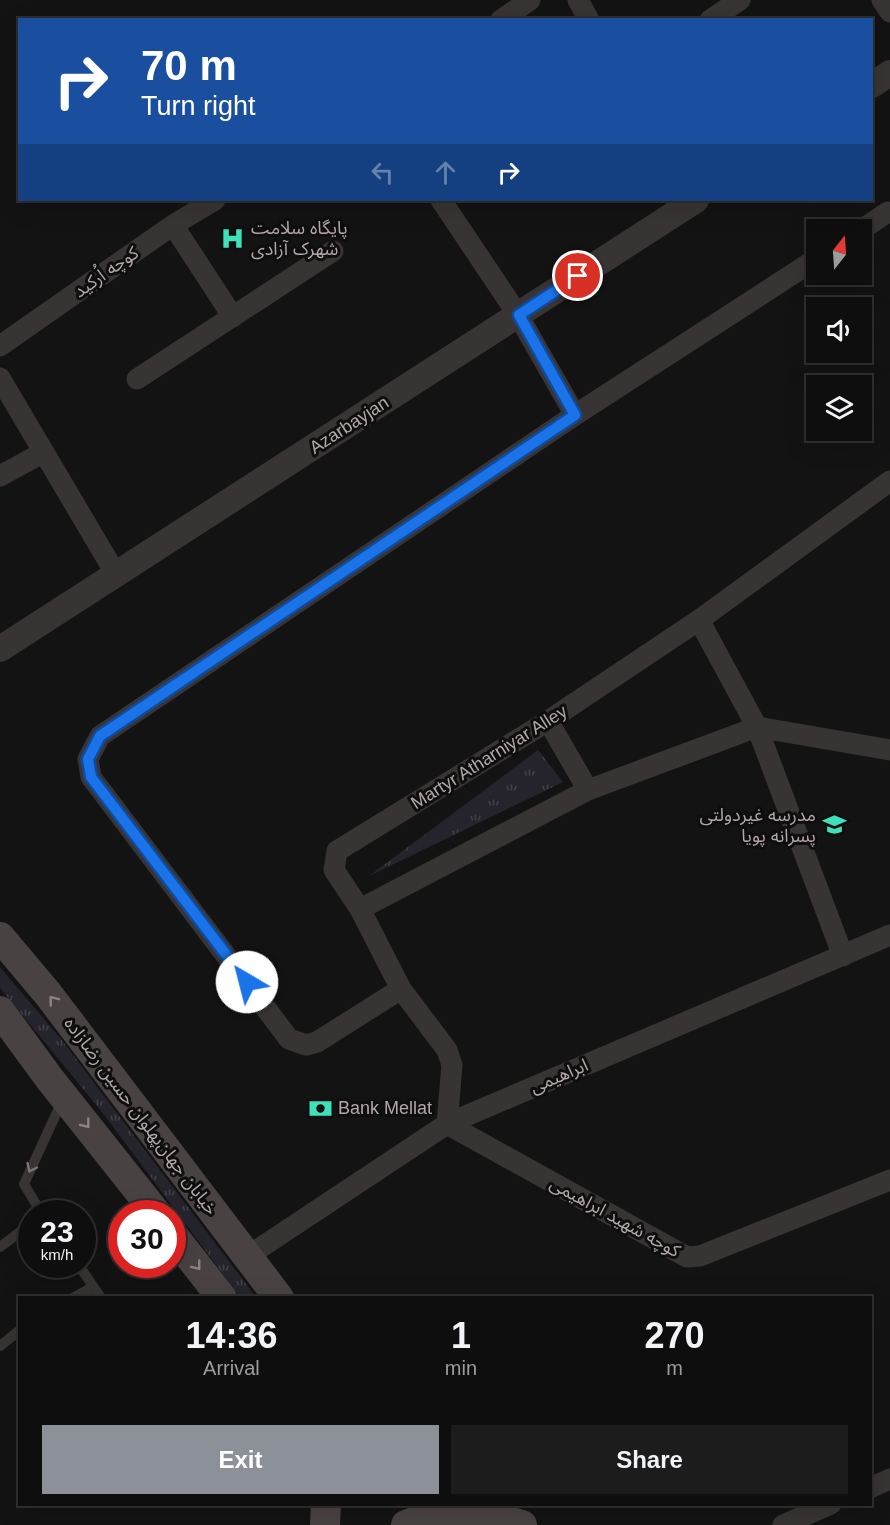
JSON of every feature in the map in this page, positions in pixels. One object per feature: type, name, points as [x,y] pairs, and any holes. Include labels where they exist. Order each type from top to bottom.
[{"type":"main road","name":"خیابان جهان‌پهلوان حسین رضا‌زاده","points":[[0,937],[48,994],[278,1296]]},
{"type":"main road","points":[[0,1011],[146,1200]]},
{"type":"main road","points":[[186,1252],[220,1296]]},
{"type":"main road","points":[[325,1525],[326,1506]]},
{"type":"main road","points":[[491,1506],[522,1525]]},
{"type":"main road","points":[[406,1525],[441,1515],[469,1513],[497,1517],[522,1525]]},
{"type":"street","points":[[504,18],[530,0]]},
{"type":"street","points":[[578,0],[588,18]]},
{"type":"street","points":[[713,18],[740,0]]},
{"type":"street","points":[[882,0],[890,12]]},
{"type":"street","points":[[873,84],[890,73]]},
{"type":"street","name":"کوچه اُرکید","points":[[0,346],[173,225],[213,201]]},
{"type":"street","points":[[442,201],[519,315],[575,415]]},
{"type":"street","name":"Azarbayjan","points":[[0,650],[694,201]]},
{"type":"street","points":[[872,223],[888,212]]},
{"type":"street","points":[[173,225],[233,317]]},
{"type":"street","points":[[137,379],[333,251]]},
{"type":"street","points":[[401,989],[317,1042],[306,1046],[289,1039],[91,777],[88,759],[100,736],[575,415],[806,265]]},
{"type":"street","points":[[0,378],[117,576]]},
{"type":"street","points":[[0,476],[44,452]]},
{"type":"street","name":"Martyr Atharniyar Alley","points":[[447,1124],[452,1065],[447,1050],[401,989],[360,909],[334,870],[337,851],[548,722],[699,620],[890,481]]},
{"type":"street","points":[[866,498],[890,504]]},
{"type":"street","points":[[699,620],[757,727],[843,956]]},
{"type":"street","points":[[548,722],[588,790]]},
{"type":"street","points":[[360,909],[588,790],[757,727],[890,750]]},
{"type":"street","name":"ابراهیمی","points":[[248,1256],[447,1124],[890,934]]},
{"type":"street","name":"کوچه شهید ابراهیمی","points":[[447,1124],[687,1257],[700,1256],[890,1180]]},
{"type":"street","points":[[872,1487],[890,1479]]},
{"type":"street","points":[[783,1525],[826,1506]]},
{"type":"lane","points":[[34,1200],[24,1184],[65,1096]]},
{"type":"lane","points":[[0,1247],[18,1234]]},
{"type":"lane","points":[[87,1278],[100,1296]]},
{"type":"lane","points":[[77,1296],[93,1287]]},
{"type":"lane","points":[[0,1346],[18,1332]]},
{"type":"green space","points":[[538,750],[563,782],[369,876]]},
{"type":"green space","points":[[0,967],[61,1039],[183,1200],[168,1200],[102,1112],[0,988]]},
{"type":"green space","points":[[186,1204],[255,1296],[239,1296],[186,1225]]},
{"type":"place","name":"پایگاه سلامت شهرک آزادی","points":[[233,238]]},
{"type":"place","name":"مدرسه غیردولتی پسرانه پویا","points":[[834,825]]},
{"type":"place","name":"Bank Mellat","points":[[320,1108]]},
{"type":"route","points":[[247,982],[91,777],[88,759],[100,736],[575,415],[519,315],[578,276]]}]
